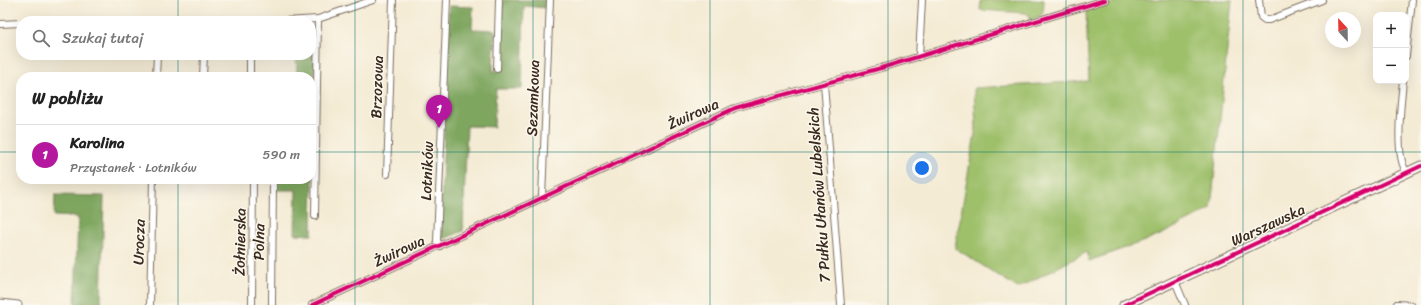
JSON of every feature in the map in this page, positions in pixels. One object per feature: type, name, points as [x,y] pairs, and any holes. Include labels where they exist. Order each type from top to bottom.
[{"type":"main road","name":"Warszawska","points":[[1124,305],[1421,166]]},
{"type":"street","points":[[316,150],[318,19],[373,0]]},
{"type":"street","name":"Brzozowa","points":[[387,174],[393,0]]},
{"type":"street","name":"Lotników","points":[[440,246],[437,237],[447,0]]},
{"type":"street","points":[[497,69],[499,0]]},
{"type":"street","name":"Sezamkowa","points":[[542,197],[550,0]]},
{"type":"street","points":[[919,57],[922,0]]},
{"type":"street","name":"Żwirowa","points":[[312,305],[725,112],[919,57],[1105,0]]},
{"type":"street","points":[[1259,0],[1261,17],[1265,20],[1269,20],[1322,0]]},
{"type":"street","points":[[1407,48],[1412,0]]},
{"type":"street","points":[[0,24],[16,24]]},
{"type":"street","points":[[156,72],[157,60]]},
{"type":"street","points":[[203,72],[204,60]]},
{"type":"street","points":[[250,60],[250,72]]},
{"type":"street","name":"7 Pułku Ułanów Lubelskich","points":[[824,83],[840,305]]},
{"type":"street","points":[[1403,84],[1399,131],[1402,164],[1407,172]]},
{"type":"street","name":"Urocza","points":[[150,305],[154,184]]},
{"type":"street","name":"Żołnierska","points":[[252,305],[253,184]]},
{"type":"street","name":"Polna","points":[[272,305],[273,184]]},
{"type":"street","points":[[315,184],[315,216]]},
{"type":"street","points":[[1175,281],[1185,305]]},
{"type":"street","points":[[0,303],[18,305]]},
{"type":"street","points":[[1397,304],[1411,305]]},
{"type":"green space","points":[[503,0],[547,0],[547,8],[524,6],[522,89],[496,89],[494,127],[467,126],[463,231],[444,239],[440,237],[449,6],[473,7],[472,29],[495,30],[493,71],[500,71]]},
{"type":"green space","points":[[981,0],[1044,0],[1043,12],[1040,16],[1029,20],[1029,15],[1026,13],[980,10]]},
{"type":"green space","points":[[1122,0],[1232,0],[1211,209],[1158,236],[1089,261],[1087,252],[1018,288],[955,248],[976,128],[974,88],[1089,81],[1086,11]]},
{"type":"green space","points":[[296,60],[315,60],[315,72],[297,72]]},
{"type":"green space","points":[[275,184],[313,184],[312,235],[295,234],[296,190],[275,190]]},
{"type":"green space","points":[[55,195],[104,196],[101,305],[75,305],[78,217],[54,216]]},
{"type":"cycle path","points":[[312,305],[735,108],[881,68],[1105,0]]},
{"type":"cycle path","points":[[1124,305],[1421,166]]},
{"type":"place","name":"Karolina","points":[[439,128]]}]
